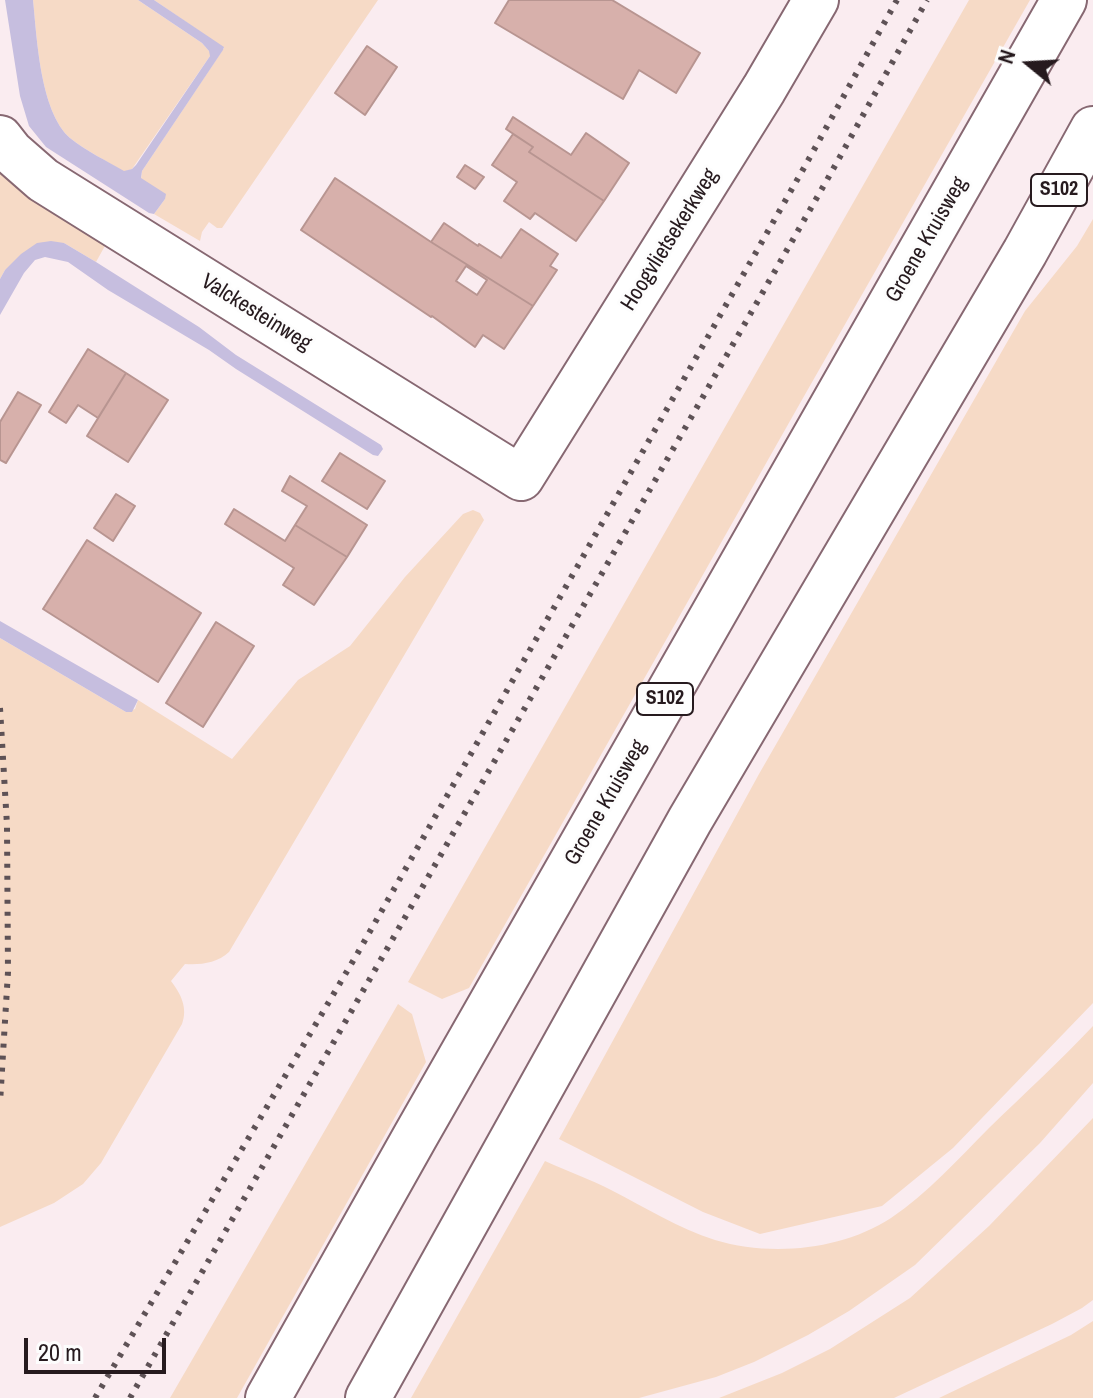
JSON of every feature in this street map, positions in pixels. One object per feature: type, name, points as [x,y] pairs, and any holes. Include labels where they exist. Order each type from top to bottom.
[{"type":"main road","name":"Hoogvlietsekerkweg","points":[[521,478],[756,103],[816,0]]},
{"type":"main road","name":"Groene Kruisweg","points":[[268,1398],[1064,0]]},
{"type":"main road","name":"S102","points":[[368,1398],[690,820],[1025,252],[1093,129]]},
{"type":"main road","name":"Valckesteinweg","points":[[0,138],[43,180],[521,478]]},
{"type":"shaded area","points":[[5,0],[33,0],[46,92],[60,126],[76,143],[124,171],[136,165],[210,56],[202,43],[138,0],[154,0],[224,47],[142,171],[141,178],[166,194],[154,214],[46,147],[29,126],[20,96]]},
{"type":"shaded area","points":[[33,0],[138,0],[202,43],[210,52],[132,169],[124,172],[90,152],[70,138],[60,126],[46,92]]},
{"type":"shaded area","points":[[154,0],[378,0],[222,228],[209,222],[200,241],[154,214],[165,199],[141,179],[142,171],[224,48]]},
{"type":"shaded area","points":[[969,0],[1030,0],[469,988],[442,999],[408,982]]},
{"type":"shaded area","points":[[0,162],[106,244],[96,262],[64,243],[5,270],[0,279]]},
{"type":"shaded area","points":[[1093,219],[1093,1003],[953,1148],[882,1206],[760,1234],[703,1212],[559,1139],[759,774],[1025,311],[1077,246]]},
{"type":"shaded area","points":[[37,243],[64,243],[96,262],[383,449],[378,456],[373,455],[68,262],[45,257],[35,260],[0,315],[0,279],[5,270]]},
{"type":"shaded area","points":[[473,510],[480,513],[484,520],[229,952],[208,962],[185,964],[171,981],[182,1001],[182,1024],[101,1163],[83,1184],[54,1203],[0,1227],[0,638],[126,712],[135,709],[138,700],[232,759],[298,680],[350,646],[405,577],[463,514]]},
{"type":"shaded area","points":[[0,621],[138,700],[132,712],[126,712],[0,638]]},
{"type":"shaded area","points":[[398,1004],[412,1014],[426,1062],[237,1398],[170,1398]]},
{"type":"shaded area","points":[[1093,1026],[1093,1083],[1040,1143],[915,1265],[808,1335],[716,1377],[639,1398],[411,1398],[545,1161],[715,1240],[782,1249],[829,1244],[872,1229],[918,1198]]},
{"type":"shaded area","points":[[1093,1118],[1093,1300],[1052,1324],[894,1398],[719,1398],[782,1373],[830,1349],[910,1298],[989,1226]]},
{"type":"shaded area","points":[[1093,1321],[1093,1398],[939,1398],[1071,1335]]},
{"type":"building","points":[[509,0],[612,0],[700,53],[676,93],[639,70],[623,99],[495,23]]},
{"type":"building","points":[[367,46],[397,67],[365,115],[335,93]]},
{"type":"building","points":[[513,117],[571,155],[586,133],[629,163],[604,201],[529,152],[533,147],[506,129]]},
{"type":"building","points":[[513,134],[533,147],[529,152],[604,201],[576,241],[535,213],[530,219],[504,201],[517,182],[492,165]]},
{"type":"building","points":[[465,165],[484,177],[475,189],[457,177]]},
{"type":"building","points":[[335,178],[533,306],[504,349],[483,335],[475,347],[301,230]],"holes":[[[466,266],[487,280],[477,295],[456,281]]]},
{"type":"building","points":[[444,223],[501,258],[521,229],[558,254],[550,266],[557,270],[533,306],[431,242]]},
{"type":"building","points":[[88,349],[126,373],[98,418],[78,405],[66,423],[49,412]]},
{"type":"building","points":[[126,373],[168,400],[128,462],[87,436]]},
{"type":"building","points":[[18,392],[41,405],[6,463],[0,460],[0,422]]},
{"type":"building","points":[[340,453],[385,481],[367,509],[322,481]]},
{"type":"building","points":[[290,476],[367,525],[347,557],[295,525],[307,506],[282,491]]},
{"type":"building","points":[[116,494],[135,506],[113,541],[94,528]]},
{"type":"building","points":[[234,509],[285,541],[295,525],[347,557],[314,605],[283,585],[294,568],[225,524]]},
{"type":"building","points":[[87,540],[201,613],[158,682],[43,609]]},
{"type":"building","points":[[216,622],[254,646],[203,727],[166,703]]},
{"type":"railway","points":[[95,1398],[356,956],[897,0]]},
{"type":"railway","points":[[130,1398],[927,0]]},
{"type":"railway","points":[[0,708],[7,825],[8,972],[0,1103]]}]
